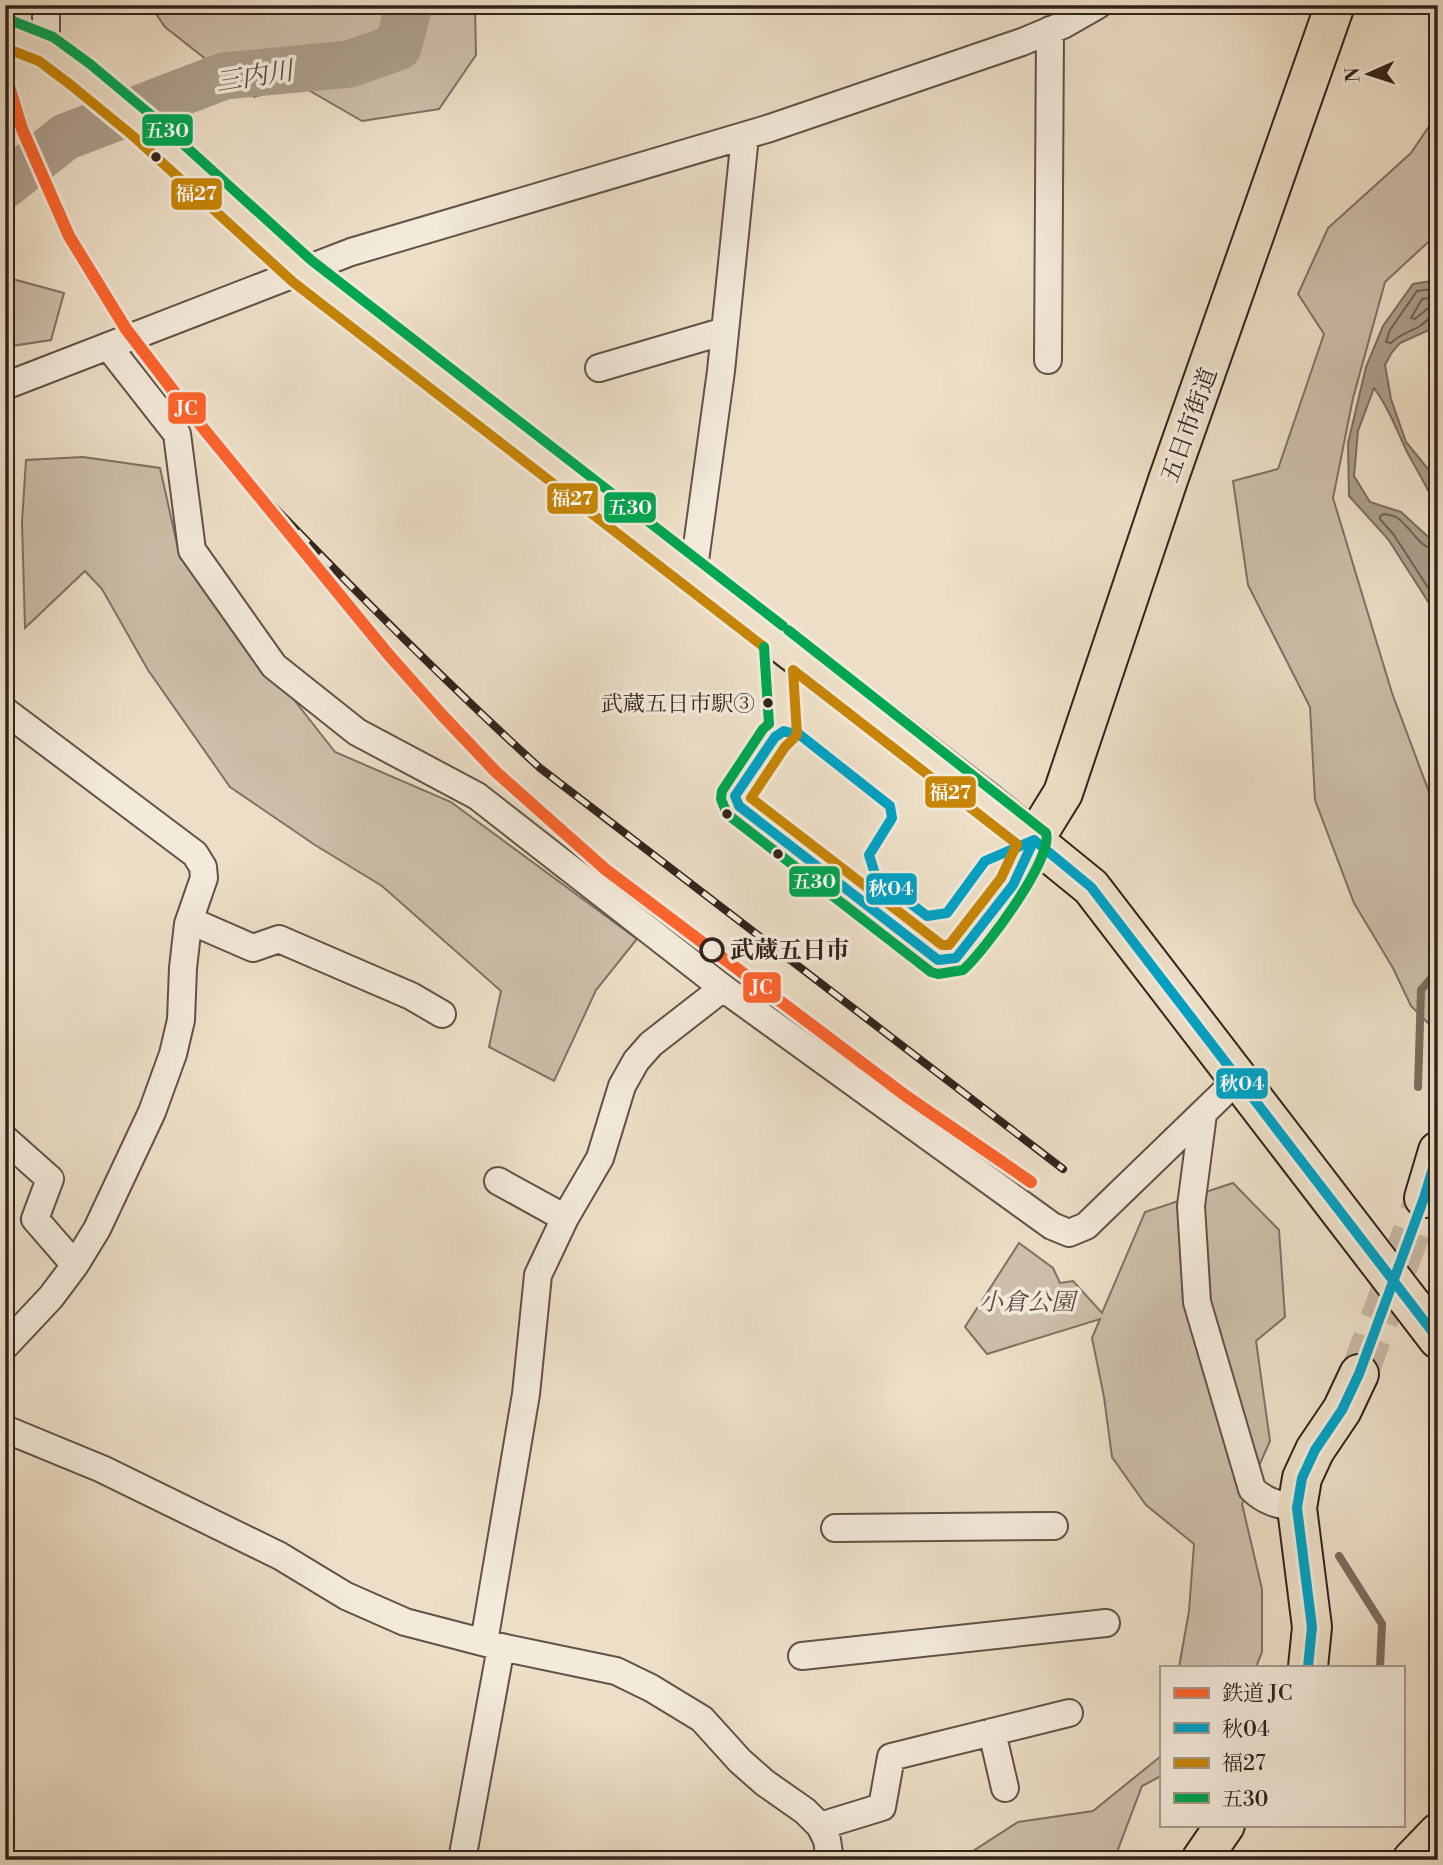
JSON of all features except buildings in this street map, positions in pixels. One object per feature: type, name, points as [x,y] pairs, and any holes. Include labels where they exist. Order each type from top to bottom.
[{"type":"main road","name":"五日市街道","points":[[1034,840],[1063,793],[1168,480],[1335,5]]},
{"type":"main road","points":[[5,33],[46,49],[129,115],[302,271],[1091,887],[1438,1339]]},
{"type":"main road","points":[[1424,1198],[1438,1151]]},
{"type":"main road","points":[[1308,1666],[1312,1627],[1297,1508],[1302,1478],[1342,1410],[1359,1374]]},
{"type":"main road","points":[[1201,1860],[1224,1826]]},
{"type":"main road","points":[[1231,1860],[1250,1826]]},
{"type":"main road","points":[[1412,1860],[1438,1833]]},
{"type":"main road","points":[[1428,1860],[1438,1843]]},
{"type":"street","points":[[46,5],[46,49]]},
{"type":"street","points":[[5,386],[351,252],[745,136],[1022,42],[1098,5]]},
{"type":"street","points":[[1048,359],[1050,30]]},
{"type":"street","points":[[694,575],[725,331],[745,136]]},
{"type":"street","points":[[599,368],[725,331]]},
{"type":"street","points":[[108,346],[177,434],[192,550],[274,666],[357,732],[477,796],[723,988],[1052,1226],[1069,1233],[1086,1226],[1237,1080]]},
{"type":"street","points":[[5,711],[195,854],[203,867],[204,878],[188,925],[181,1020],[173,1054],[141,1135],[97,1229],[75,1265],[51,1297],[10,1332]]},
{"type":"street","points":[[188,925],[200,925],[253,947],[279,939],[411,996],[442,1014]]},
{"type":"street","points":[[462,1860],[526,1395],[538,1275],[565,1218],[600,1158],[622,1086],[636,1061],[651,1044],[723,988]]},
{"type":"street","points":[[1203,1114],[1192,1206],[1197,1303],[1252,1489],[1262,1498],[1280,1506],[1297,1508]]},
{"type":"street","points":[[5,1139],[50,1179],[35,1219],[75,1265]]},
{"type":"street","points":[[498,1181],[565,1218]]},
{"type":"street","points":[[5,1429],[102,1469],[279,1556],[346,1596],[405,1622],[493,1645],[615,1671],[651,1688],[702,1719],[740,1761],[820,1826],[827,1840],[830,1860]]},
{"type":"street","points":[[835,1528],[1054,1527]]},
{"type":"street","points":[[802,1656],[1106,1623]]},
{"type":"street","points":[[820,1826],[882,1807],[891,1757],[1069,1713]]},
{"type":"street","points":[[992,1732],[1005,1788]]},
{"type":"green space","points":[[150,5],[475,5],[476,55],[439,109],[362,121],[298,84],[254,97],[165,27]]},
{"type":"green space","points":[[1438,113],[1438,233],[1385,282],[1353,398],[1333,498],[1392,693],[1438,816],[1438,1033],[1411,1006],[1393,968],[1354,903],[1315,800],[1310,707],[1248,585],[1233,481],[1278,469],[1324,334],[1298,294],[1328,228],[1411,153]]},
{"type":"green space","points":[[5,277],[64,293],[51,340],[5,347]]},
{"type":"green space","points":[[83,457],[160,468],[179,553],[335,752],[451,802],[637,939],[596,990],[554,1081],[489,1047],[501,991],[382,886],[315,845],[230,787],[148,670],[102,589],[85,571],[25,628],[22,522],[26,460]]},
{"type":"green space","name":"小倉公園","points":[[1233,1183],[1279,1230],[1285,1317],[1256,1341],[1270,1441],[1242,1504],[1262,1589],[1262,1652],[1256,1666],[1179,1666],[1189,1611],[1194,1544],[1146,1505],[1112,1457],[1092,1338],[1100,1319],[987,1354],[965,1327],[1019,1243],[1053,1268],[1060,1283],[1073,1281],[1102,1313],[1145,1212]]},
{"type":"green space","points":[[1160,1757],[1160,1777],[1142,1786],[1114,1860],[959,1860],[1018,1822],[1093,1811]]},
{"type":"water","points":[[1438,280],[1438,317],[1429,330],[1400,343],[1385,365],[1391,399],[1406,442],[1438,481],[1438,511],[1374,388],[1358,431],[1354,476],[1370,502],[1401,512],[1438,546],[1438,617],[1388,539],[1349,496],[1348,443],[1366,367],[1383,326],[1413,284]]},
{"type":"waterway","name":"三内川","points":[[5,185],[65,137],[224,76],[349,64],[398,47],[408,9],[405,5]]},
{"type":"waterway","points":[[1418,1087],[1421,990],[1438,970]]},
{"type":"waterway","points":[[1339,1556],[1382,1624],[1380,1666]]},
{"type":"tunnel","points":[[1359,1374],[1424,1198]]},
{"type":"railway","points":[[231,462],[383,618],[540,768],[1063,1169]]},
{"type":"rail line","name":"JC","points":[[5,73],[22,129],[69,236],[126,329],[185,406],[388,654],[442,715],[496,772],[605,869],[906,1096],[1031,1182]]},
{"type":"transit line","name":"五30","points":[[10,20],[53,37],[90,64],[151,115],[311,260],[783,626]]},
{"type":"transit line","name":"福27","points":[[5,48],[39,61],[72,86],[133,136],[293,282],[764,647]]},
{"type":"transit line","name":"五30","points":[[764,647],[769,724],[722,791],[721,799],[727,814],[931,972],[938,974],[963,970],[986,945],[1029,883],[1046,845],[1046,833],[788,630]]},
{"type":"transit line","name":"福27","points":[[793,670],[1017,844],[1001,878],[949,945],[942,945],[751,798],[785,747],[797,735],[793,670]]},
{"type":"transit line","name":"秋04","points":[[784,731],[800,735],[890,806],[892,818],[869,855],[876,877],[927,916],[947,913],[985,861],[1034,840],[1013,885],[956,958],[938,960],[739,806],[735,796],[775,737],[784,731]]},
{"type":"transit line","name":"秋04","points":[[1034,840],[1091,887],[1438,1339]]},
{"type":"transit line","name":"秋04","points":[[1308,1666],[1312,1627],[1297,1508],[1302,1478],[1315,1450],[1342,1410],[1359,1374],[1424,1198],[1438,1152]]},
{"type":"place","name":"武蔵五日市駅③","points":[[768,703]]},
{"type":"place","name":"武蔵五日市","points":[[712,950]]}]
